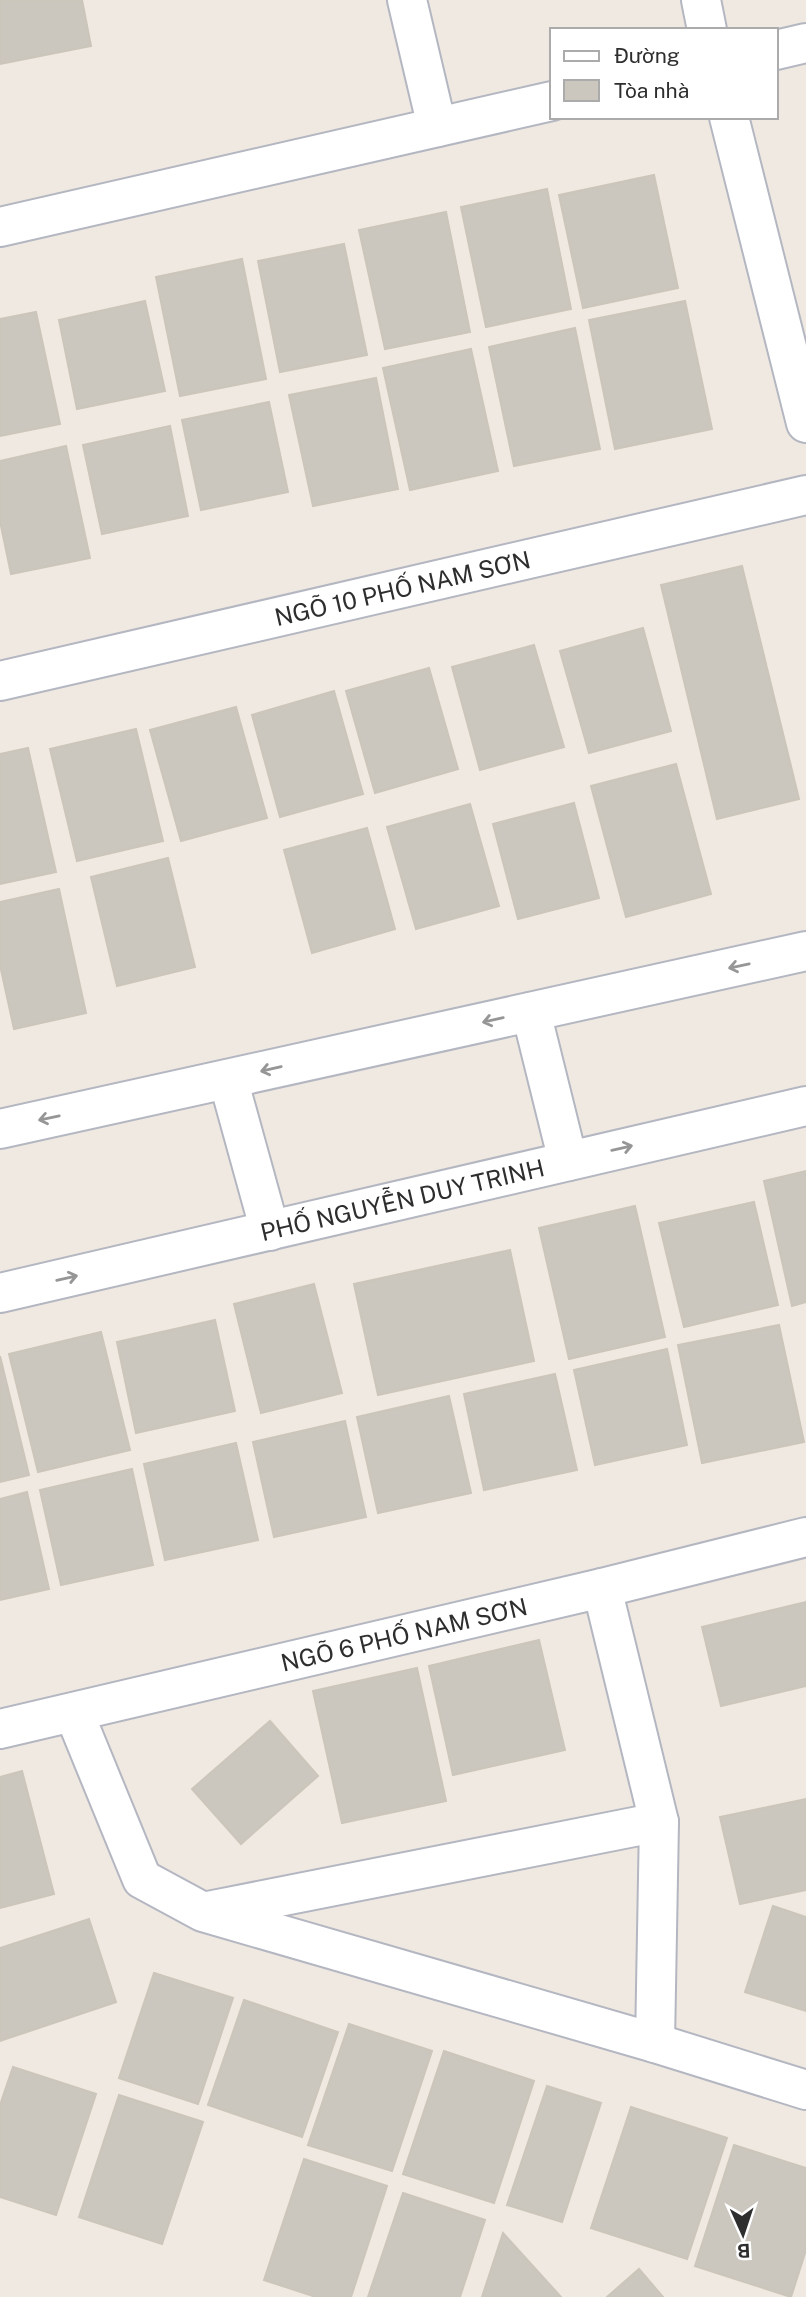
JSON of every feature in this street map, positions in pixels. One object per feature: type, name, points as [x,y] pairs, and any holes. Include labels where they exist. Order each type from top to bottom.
[{"type":"street","points":[[407,0],[437,127]]},
{"type":"street","points":[[701,0],[707,28]]},
{"type":"street","points":[[778,50],[806,43]]},
{"type":"street","points":[[0,227],[550,101]]},
{"type":"street","points":[[730,119],[805,415]]},
{"type":"street","name":"NGÕ 10 PHỐ NAM SƠN","points":[[0,681],[806,495]]},
{"type":"street","points":[[0,1129],[806,951]]},
{"type":"street","points":[[531,1012],[568,1161]]},
{"type":"street","points":[[228,1079],[270,1231]]},
{"type":"street","name":"PHỐ NGUYỄN DUY TRINH","points":[[0,1293],[806,1106]]},
{"type":"street","name":"NGÕ 6 PHỐ NAM SƠN","points":[[0,1729],[602,1588],[806,1537]]},
{"type":"street","points":[[602,1588],[659,1822],[655,2043]]},
{"type":"street","points":[[74,1713],[142,1879],[203,1912],[655,2043],[806,2090]]},
{"type":"street","points":[[203,1912],[659,1822]]},
{"type":"building","points":[[0,0],[82,0],[91,46],[0,64]]},
{"type":"building","points":[[654,175],[678,288],[583,308],[559,195]]},
{"type":"building","points":[[547,189],[571,309],[486,327],[461,207]]},
{"type":"building","points":[[446,212],[470,332],[385,349],[359,230]]},
{"type":"building","points":[[344,244],[367,355],[280,372],[258,261]]},
{"type":"building","points":[[242,259],[266,379],[180,396],[156,277]]},
{"type":"building","points":[[145,301],[165,391],[77,409],[59,320]]},
{"type":"building","points":[[685,301],[712,429],[615,449],[589,320]]},
{"type":"building","points":[[36,312],[60,424],[0,436],[0,319]]},
{"type":"building","points":[[575,328],[600,449],[514,466],[489,347]]},
{"type":"building","points":[[471,349],[498,471],[410,490],[383,368]]},
{"type":"building","points":[[376,378],[398,489],[313,506],[289,395]]},
{"type":"building","points":[[269,402],[288,492],[201,510],[182,420]]},
{"type":"building","points":[[170,426],[188,516],[102,534],[83,445]]},
{"type":"building","points":[[66,446],[90,558],[11,574],[0,521],[0,461]]},
{"type":"building","points":[[742,566],[799,799],[717,819],[661,585]]},
{"type":"building","points":[[643,628],[671,731],[589,753],[560,651]]},
{"type":"building","points":[[534,645],[564,747],[480,770],[452,667]]},
{"type":"building","points":[[429,668],[458,769],[375,793],[346,691]]},
{"type":"building","points":[[334,691],[363,794],[280,817],[252,715]]},
{"type":"building","points":[[236,707],[267,818],[181,841],[150,730]]},
{"type":"building","points":[[136,729],[163,841],[77,861],[50,749]]},
{"type":"building","points":[[28,748],[56,872],[0,884],[0,754]]},
{"type":"building","points":[[676,764],[711,894],[626,917],[591,786]]},
{"type":"building","points":[[574,803],[599,898],[518,919],[493,824]]},
{"type":"building","points":[[470,804],[499,906],[416,929],[387,827]]},
{"type":"building","points":[[367,828],[395,929],[312,953],[284,850]]},
{"type":"building","points":[[168,858],[195,967],[117,986],[91,877]]},
{"type":"building","points":[[59,889],[86,1013],[14,1029],[0,965],[0,902]]},
{"type":"building","points":[[806,1171],[806,1302],[792,1306],[764,1181]]},
{"type":"building","points":[[754,1202],[778,1305],[684,1327],[659,1223]]},
{"type":"building","points":[[635,1206],[665,1337],[569,1359],[539,1228]]},
{"type":"building","points":[[510,1250],[534,1361],[378,1395],[354,1284]]},
{"type":"building","points":[[314,1284],[342,1393],[261,1413],[234,1304]]},
{"type":"building","points":[[215,1320],[235,1411],[136,1433],[117,1342]]},
{"type":"building","points":[[779,1325],[804,1442],[702,1463],[678,1345]]},
{"type":"building","points":[[101,1332],[130,1450],[38,1472],[9,1354]]},
{"type":"building","points":[[667,1349],[687,1445],[595,1465],[574,1370]]},
{"type":"building","points":[[0,1356],[29,1475],[0,1482]]},
{"type":"building","points":[[555,1374],[577,1470],[484,1490],[464,1394]]},
{"type":"building","points":[[449,1396],[471,1493],[378,1513],[357,1417]]},
{"type":"building","points":[[345,1421],[366,1517],[274,1537],[253,1442]]},
{"type":"building","points":[[236,1443],[258,1540],[165,1560],[144,1464]]},
{"type":"building","points":[[132,1469],[153,1565],[61,1585],[40,1490]]},
{"type":"building","points":[[27,1492],[49,1589],[0,1600],[0,1499]]},
{"type":"building","points":[[806,1602],[806,1686],[721,1706],[702,1627]]},
{"type":"building","points":[[539,1640],[565,1750],[453,1775],[429,1666]]},
{"type":"building","points":[[417,1668],[446,1801],[342,1823],[313,1691]]},
{"type":"building","points":[[270,1721],[318,1776],[241,1844],[192,1789]]},
{"type":"building","points":[[22,1771],[54,1894],[0,1908],[0,1777]]},
{"type":"building","points":[[806,1799],[806,1890],[740,1904],[720,1817]]},
{"type":"building","points":[[773,1906],[806,1917],[806,2011],[745,1992]]},
{"type":"building","points":[[89,1919],[116,2002],[0,2041],[0,1948]]},
{"type":"building","points":[[154,1973],[233,1998],[198,2104],[119,2078]]},
{"type":"building","points":[[244,2000],[338,2032],[302,2137],[208,2105]]},
{"type":"building","points":[[349,2024],[432,2051],[392,2171],[308,2145]]},
{"type":"building","points":[[444,2051],[534,2081],[494,2203],[403,2174]]},
{"type":"building","points":[[13,2067],[96,2094],[56,2215],[0,2197],[0,2105]]},
{"type":"building","points":[[547,2086],[601,2103],[562,2222],[507,2205]]},
{"type":"building","points":[[119,2095],[203,2122],[162,2244],[79,2217]]},
{"type":"building","points":[[631,2107],[727,2138],[687,2259],[591,2228]]},
{"type":"building","points":[[734,2145],[806,2168],[806,2250],[791,2297],[695,2266]]},
{"type":"building","points":[[304,2159],[387,2186],[351,2297],[316,2297],[264,2280]]},
{"type":"building","points":[[403,2193],[485,2220],[460,2297],[368,2297]]},
{"type":"building","points":[[503,2233],[561,2297],[482,2297]]},
{"type":"building","points":[[639,2269],[663,2297],[607,2297]]}]
